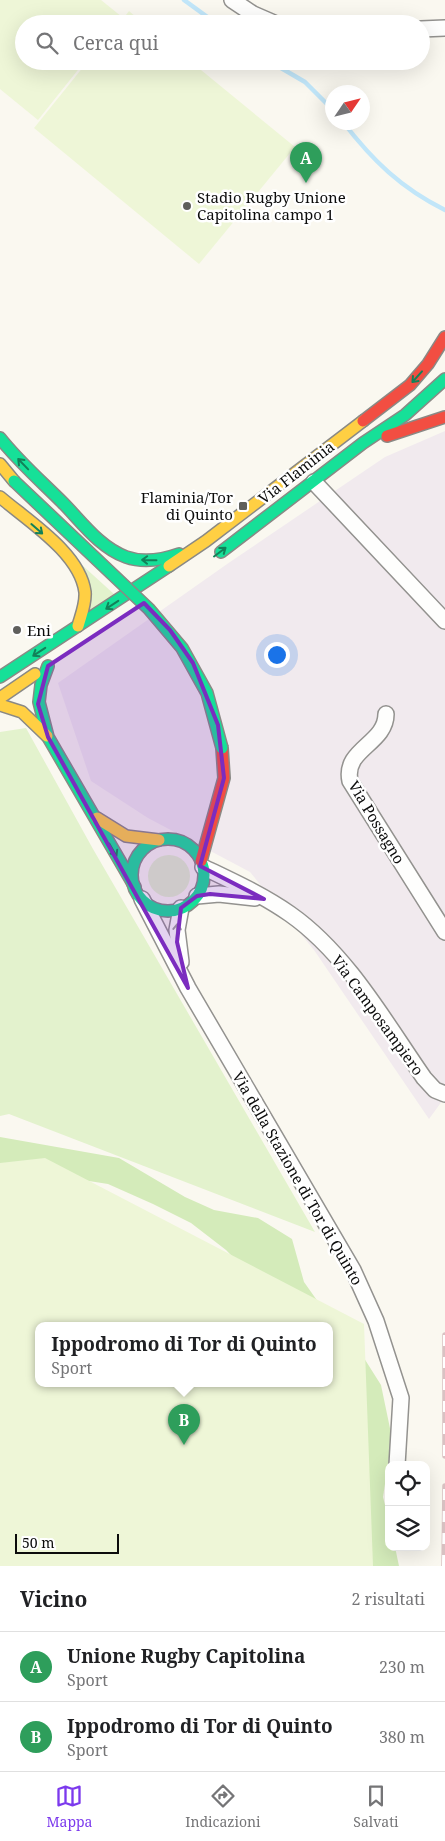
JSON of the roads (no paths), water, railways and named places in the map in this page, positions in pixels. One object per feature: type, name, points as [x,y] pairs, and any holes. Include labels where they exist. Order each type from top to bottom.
[{"type":"main road","name":"Via Flaminia","points":[[0,677],[196,548],[410,384],[428,364],[445,338]]},
{"type":"main road","name":"Via Flaminia","points":[[210,559],[363,443],[405,415],[445,380]]},
{"type":"main road","points":[[363,443],[444,418]]},
{"type":"main road","points":[[0,438],[36,478],[115,552],[134,559],[156,560],[196,548]]},
{"type":"main road","points":[[0,464],[14,481]]},
{"type":"main road","points":[[0,469],[139,598],[170,630],[203,682],[215,715],[222,748],[224,778],[202,864],[203,880],[196,896],[181,908],[160,910],[138,893],[48,737],[41,719],[38,697],[52,663],[0,698]]},
{"type":"main road","points":[[0,497],[67,554],[78,570],[86,595],[78,626]]},
{"type":"main road","points":[[131,612],[156,595]]},
{"type":"main road","points":[[0,705],[22,712],[48,737]]},
{"type":"main road","points":[[200,825],[216,809]]},
{"type":"main road","points":[[91,812],[108,827],[124,836],[140,841],[170,839],[184,834]]},
{"type":"main road","points":[[170,839],[187,844],[202,864]]},
{"type":"main road","points":[[138,893],[132,871],[137,856],[148,845],[158,840]]},
{"type":"street","points":[[232,0],[255,15]]},
{"type":"street","points":[[430,29],[445,28]]},
{"type":"street","name":"Via Flaminia","points":[[314,482],[445,621]]},
{"type":"street","name":"Via Possagno","points":[[386,714],[383,729],[352,760],[348,773],[350,780],[445,932]]},
{"type":"street","name":"Via Camposampiero","points":[[202,864],[290,914],[312,931],[358,985],[431,1087],[445,1094]]},
{"type":"street","name":"Via della Stazione di Tor di Quinto","points":[[138,893],[188,988],[353,1270],[372,1313],[401,1398],[397,1461]]},
{"type":"street","name":"Via Camposampiero","points":[[196,896],[219,894],[264,899]]},
{"type":"street","name":"Via della Stazione di Tor di Quinto","points":[[181,908],[178,918],[176,942],[188,988]]},
{"type":"waterway","points":[[184,0],[205,15]]},
{"type":"waterway","points":[[284,70],[305,82],[325,102]]},
{"type":"waterway","points":[[350,130],[365,149],[401,183],[429,202],[445,210]]},
{"type":"railway","points":[[445,1335],[445,1456]]},
{"type":"railway","points":[[444,1566],[445,1486]]},
{"type":"place","name":"Unione Rugby Capitolina","points":[[306,183]]},
{"type":"place","name":"Stadio Rugby Unione Capitolina campo 1","points":[[187,206]]},
{"type":"place","name":"Flaminia/Tor di Quinto","points":[[243,506]]},
{"type":"place","name":"Eni","points":[[17,630]]},
{"type":"place","name":"Ippodromo di Tor di Quinto","points":[[184,1445]]}]
